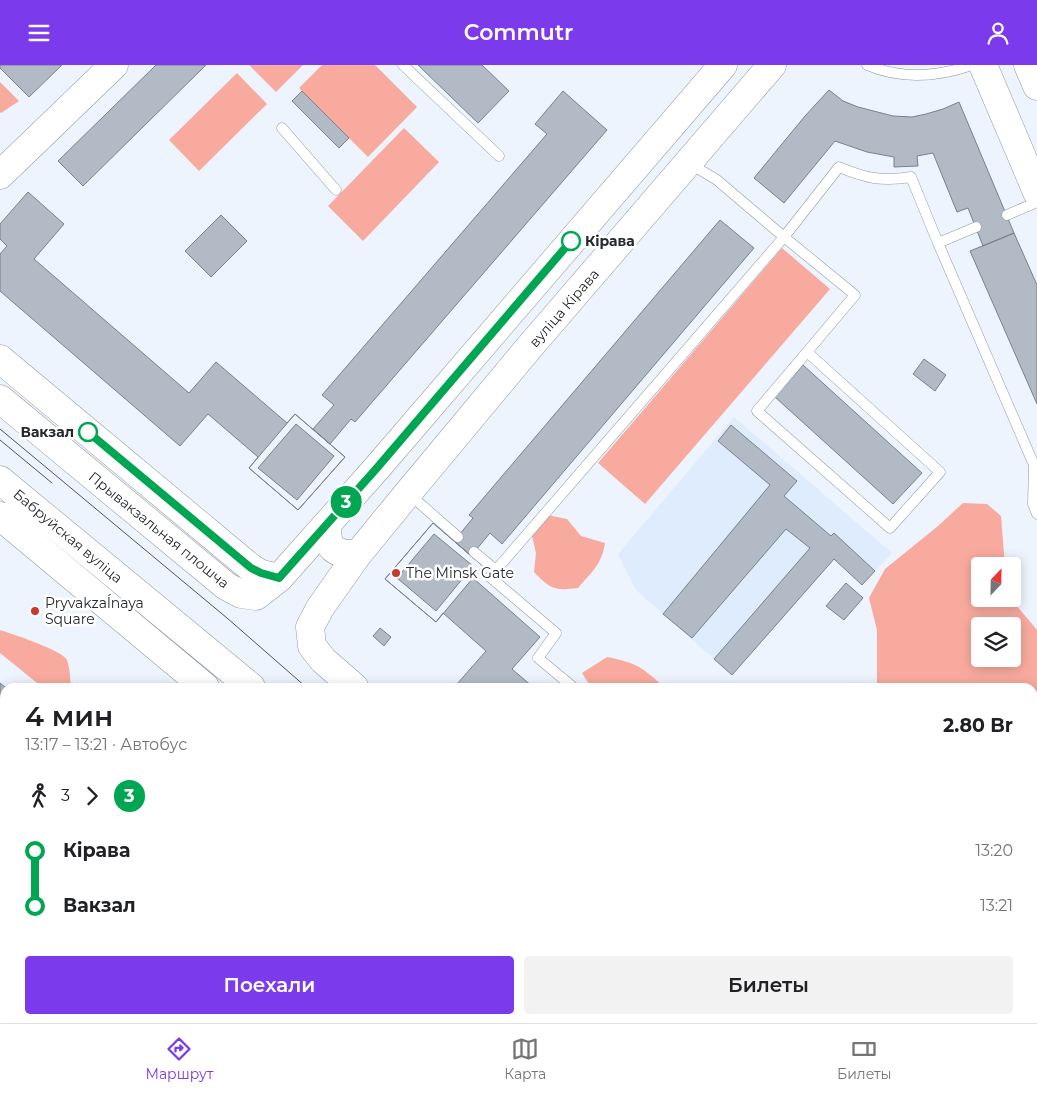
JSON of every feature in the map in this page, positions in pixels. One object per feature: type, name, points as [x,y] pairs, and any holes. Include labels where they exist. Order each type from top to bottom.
[{"type":"street","points":[[0,175],[114,65]]},
{"type":"street","points":[[279,578],[376,469],[724,65]]},
{"type":"street","name":"вуліца Кірава","points":[[349,683],[323,661],[312,646],[310,627],[329,596],[358,554],[408,493],[772,65]]},
{"type":"street","points":[[983,65],[1037,192]]},
{"type":"street","points":[[1028,65],[1037,86]]},
{"type":"street","name":"Прывакзальная плошча","points":[[0,359],[251,568],[279,578]]},
{"type":"street","name":"Прывакзальная плошча","points":[[0,399],[226,586],[241,594],[256,596],[279,578]]},
{"type":"street","name":"Бабруйская вуліца","points":[[0,480],[246,683]]},
{"type":"street","name":"Бабруйская вуліца","points":[[0,516],[200,683]]},
{"type":"street","points":[[326,524],[326,538],[333,549],[343,554],[358,554]]},
{"type":"lane","points":[[403,65],[499,156]]},
{"type":"lane","points":[[868,65],[883,72],[908,76],[953,72],[972,65]]},
{"type":"lane","points":[[282,128],[336,190]]},
{"type":"lane","points":[[688,163],[717,180],[855,295],[757,411],[890,528],[940,473],[807,352]]},
{"type":"lane","points":[[568,683],[538,658],[556,633],[490,577],[784,237],[839,167],[873,179],[894,180],[911,177],[1034,465],[1033,504],[1037,514]]},
{"type":"lane","points":[[1007,215],[1037,202]]},
{"type":"lane","points":[[938,243],[976,227]]},
{"type":"lane","points":[[408,493],[458,537]]},
{"type":"lane","points":[[474,551],[496,570]]},
{"type":"shaded area","points":[[249,65],[303,65],[276,92]]},
{"type":"shaded area","points":[[322,65],[375,65],[417,107],[368,157],[299,88]]},
{"type":"shaded area","points":[[237,73],[267,104],[199,171],[169,140]]},
{"type":"shaded area","points":[[0,82],[19,101],[1,113],[0,112]]},
{"type":"shaded area","points":[[404,128],[439,162],[363,241],[328,206]]},
{"type":"shaded area","points":[[782,248],[830,289],[645,504],[598,463]]},
{"type":"shaded area","points":[[734,417],[892,553],[862,585],[834,559],[732,675],[636,590],[618,554]]},
{"type":"shaded area","points":[[963,503],[987,504],[1001,516],[1004,557],[971,557],[971,607],[1018,607],[1037,630],[1037,683],[877,683],[877,630],[869,598],[885,569]]},
{"type":"shaded area","points":[[547,515],[567,519],[581,536],[605,543],[599,563],[578,588],[558,589],[544,582],[534,572],[536,553],[532,536]]},
{"type":"shaded area","points":[[0,630],[36,643],[56,652],[67,660],[71,683],[37,683],[0,653]]},
{"type":"shaded area","points":[[607,657],[625,661],[639,667],[659,683],[588,683],[582,673]]},
{"type":"building","points":[[0,65],[62,65],[29,97],[0,68]]},
{"type":"building","points":[[156,65],[206,65],[83,186],[58,161]]},
{"type":"building","points":[[418,65],[482,65],[509,91],[478,123]]},
{"type":"building","points":[[829,90],[843,101],[893,116],[912,117],[943,109],[959,102],[1014,233],[983,246],[968,208],[957,212],[933,153],[917,156],[918,166],[894,167],[894,157],[867,152],[835,141],[784,203],[754,178]]},
{"type":"building","points":[[302,91],[349,138],[339,148],[292,101]]},
{"type":"building","points":[[563,91],[607,130],[355,422],[351,419],[330,444],[313,429],[334,405],[322,395],[547,134],[535,124]]},
{"type":"building","points":[[28,192],[64,224],[34,259],[189,393],[216,362],[287,423],[295,414],[345,457],[298,510],[249,468],[258,457],[208,414],[180,446],[0,291],[0,254],[7,246],[0,239],[0,224]]},
{"type":"building","points":[[221,215],[247,241],[211,277],[185,251]]},
{"type":"building","points":[[720,220],[754,248],[502,544],[490,533],[471,556],[454,541],[473,518],[469,515]]},
{"type":"building","points":[[1014,233],[1037,285],[1037,404],[970,251]]},
{"type":"building","points":[[924,359],[946,375],[935,391],[913,374]]},
{"type":"building","points":[[803,365],[922,473],[893,504],[775,397]]},
{"type":"building","points":[[295,414],[345,457],[298,510],[249,468]],"holes":[[[296,424],[334,456],[297,500],[258,468]]]},
{"type":"building","points":[[731,425],[797,481],[784,496],[831,536],[834,533],[875,571],[862,585],[834,559],[732,675],[714,659],[810,548],[786,529],[692,638],[663,614],[770,485],[718,441]]},
{"type":"building","name":"The Minsk Gate","points":[[433,523],[483,566],[436,622],[385,579]],"holes":[[[434,534],[473,566],[436,611],[397,578]]]},
{"type":"building","points":[[433,523],[483,566],[473,578],[540,637],[512,669],[528,683],[458,683],[486,651],[443,613],[436,622],[385,579]]},
{"type":"building","points":[[846,583],[863,598],[844,620],[826,606]]},
{"type":"building","points":[[380,628],[391,637],[384,646],[373,636]]},
{"type":"tram line","points":[[0,429],[227,618],[301,683]]},
{"type":"tram line","points":[[0,440],[52,483]]},
{"type":"bus line","name":"3","points":[[88,432],[251,568],[279,578],[376,469],[571,241]]},
{"type":"place","name":"Кірава","points":[[571,241]]},
{"type":"place","name":"Вакзал","points":[[88,432]]},
{"type":"place","name":"The Minsk Gate","points":[[396,573]]},
{"type":"place","name":"Pryvakzaĺnaya Square","points":[[35,611]]}]
